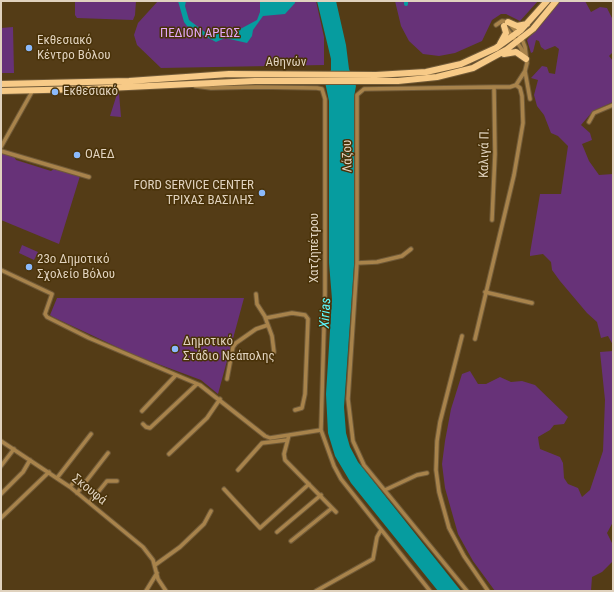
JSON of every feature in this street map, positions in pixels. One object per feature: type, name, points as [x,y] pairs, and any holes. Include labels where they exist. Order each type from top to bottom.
[{"type":"main road","name":"Αθηνών","points":[[356,78],[437,70],[461,64],[496,48],[528,23],[547,1]]},
{"type":"main road","name":"Αθηνών","points":[[1,84],[129,81],[229,74],[414,80],[437,78],[469,69],[497,56],[520,41],[541,20],[556,1]]},
{"type":"main road","points":[[496,48],[506,34],[506,24],[517,26],[528,23]]},
{"type":"main road","points":[[497,56],[516,52],[526,61]]},
{"type":"main road","name":"Αθηνών","points":[[1,90],[190,84],[323,77]]},
{"type":"street","points":[[506,24],[520,41],[526,61],[525,71],[530,99]]},
{"type":"street","points":[[494,87],[510,87],[516,84],[525,71]]},
{"type":"street","name":"Αθηνών","points":[[190,84],[211,88],[322,89]]},
{"type":"street","points":[[475,339],[514,175],[523,123],[522,96],[520,88],[516,84]]},
{"type":"street","name":"Λάζου","points":[[467,591],[384,490],[359,456],[353,441],[348,399],[357,263],[357,95],[362,90],[494,87]]},
{"type":"street","name":"Καλιγά Π.","points":[[492,220],[496,140],[494,87]]},
{"type":"street","name":"Χατζηπέτρου","points":[[321,430],[325,301],[325,158],[324,99],[322,89]]},
{"type":"street","points":[[1,147],[33,90]]},
{"type":"street","points":[[589,122],[594,113],[613,105]]},
{"type":"street","points":[[1,151],[89,177]]},
{"type":"street","points":[[357,263],[377,262],[402,256],[411,249]]},
{"type":"street","points":[[1,270],[52,294],[45,314],[47,317],[89,338],[197,384],[220,399],[263,435],[270,438],[321,430],[334,466],[340,477],[430,591]]},
{"type":"street","points":[[485,292],[532,303]]},
{"type":"street","points":[[256,294],[257,304],[265,317],[274,342],[274,352]]},
{"type":"street","points":[[265,317],[268,318],[292,313],[305,314],[308,319],[305,394],[302,408],[294,410]]},
{"type":"street","points":[[227,379],[233,347],[236,343],[256,329],[268,325]]},
{"type":"street","points":[[462,336],[438,434],[437,478],[442,508],[449,528],[464,556],[488,591]]},
{"type":"street","points":[[142,411],[176,375]]},
{"type":"street","points":[[143,424],[146,428],[150,428],[197,384]]},
{"type":"street","points":[[169,454],[208,418],[220,399]]},
{"type":"street","points":[[57,478],[91,434]]},
{"type":"street","points":[[289,435],[284,454],[285,460],[336,512]]},
{"type":"street","points":[[238,470],[262,443],[287,440]]},
{"type":"street","name":"Σκουφά","points":[[2,443],[49,472],[90,502],[147,552],[155,565]]},
{"type":"street","points":[[1,466],[14,450]]},
{"type":"street","points":[[77,492],[108,454]]},
{"type":"street","points":[[1,494],[23,472],[30,460]]},
{"type":"street","points":[[1,518],[49,472]]},
{"type":"street","points":[[384,490],[417,475],[427,473]]},
{"type":"street","points":[[70,487],[76,478]]},
{"type":"street","points":[[90,502],[107,481],[116,481]]},
{"type":"street","points":[[224,489],[260,528],[309,484]]},
{"type":"street","points":[[277,532],[321,495]]},
{"type":"street","points":[[291,541],[332,508]]},
{"type":"street","points":[[166,591],[160,583],[155,565],[180,546],[204,524],[211,511]]},
{"type":"street","points":[[316,591],[371,561],[374,556],[377,537],[381,530]]},
{"type":"street","points":[[146,591],[157,573]]},
{"type":"green space","points":[[75,1],[136,1],[135,15],[133,20],[77,18],[75,15]]},
{"type":"green space","name":"ΠΕΔΙΟΝ ΑΡΕΩΣ","points":[[158,1],[316,1],[324,37],[324,65],[161,68],[137,45],[134,35],[138,23]]},
{"type":"green space","points":[[395,1],[538,1],[520,21],[506,14],[501,14],[492,20],[482,41],[455,53],[439,56],[423,54],[409,41],[401,26]]},
{"type":"green space","points":[[560,1],[585,1],[591,12],[600,7],[607,8],[613,20],[613,52],[609,56],[613,61],[613,102],[593,111],[581,125],[590,133],[592,140],[582,144],[589,161],[599,175],[613,174],[613,345],[608,336],[601,338],[597,322],[587,313],[560,281],[552,270],[551,262],[543,254],[530,256],[540,194],[561,194],[568,146],[558,136],[551,133],[544,115],[537,106],[534,95],[538,80],[531,78],[542,66],[547,67],[549,73],[555,74],[559,49],[555,46],[545,50],[541,47],[539,41],[536,40],[533,52],[531,53],[527,40]]},
{"type":"green space","points":[[13,27],[14,73],[1,73],[1,28]]},
{"type":"green space","points":[[119,93],[121,117],[110,116],[117,94]]},
{"type":"green space","points":[[1,152],[13,155],[16,160],[51,171],[55,168],[80,176],[59,244],[1,220]]},
{"type":"green space","points":[[22,245],[38,252],[34,260],[19,253]]},
{"type":"green space","name":"Δημοτικό Στάδιο Νεάπολης","points":[[57,298],[244,298],[218,394],[201,380],[134,355],[53,317],[50,315]]},
{"type":"green space","points":[[613,351],[613,522],[607,533],[613,545],[613,561],[602,572],[592,577],[591,591],[495,591],[473,561],[458,534],[445,488],[442,464],[445,441],[451,409],[462,374],[470,371],[478,384],[486,384],[500,377],[511,382],[522,381],[535,385],[568,417],[564,424],[554,425],[550,430],[538,437],[539,444],[540,449],[560,457],[563,463],[564,478],[568,484],[578,488],[582,497],[590,490],[603,451],[605,400],[600,352]]},
{"type":"water","points":[[178,1],[186,1],[185,6],[189,20],[206,33],[231,34],[257,20],[260,12],[260,1],[295,1],[295,3],[285,14],[263,16],[253,30],[252,36],[247,43],[225,38],[216,42],[187,26],[184,22]]},
{"type":"water","points":[[317,1],[336,1],[346,45],[349,69],[356,86],[354,97],[354,265],[344,407],[346,433],[350,447],[358,462],[461,591],[438,591],[351,483],[335,456],[328,433],[326,394],[332,299],[329,263],[329,101],[325,82],[331,70],[331,59]]},
{"type":"place","name":"Εκθεσιακό Κέντρο Βόλου","points":[[29,48]]},
{"type":"place","name":"Εκθεσιακό","points":[[55,92]]},
{"type":"place","name":"ΟΑΕΔ","points":[[77,155]]},
{"type":"place","name":"FORD SERVICE CENTER ΤΡΙΧΑΣ ΒΑΣΙΛΗΣ","points":[[262,193]]},
{"type":"place","name":"23ο Δημοτικό Σχολείο Βόλου","points":[[29,267]]},
{"type":"place","name":"Δημοτικό Στάδιο Νεάπολης","points":[[175,349]]},
{"type":"water label","name":"Xirias","points":[[326,313]]}]
